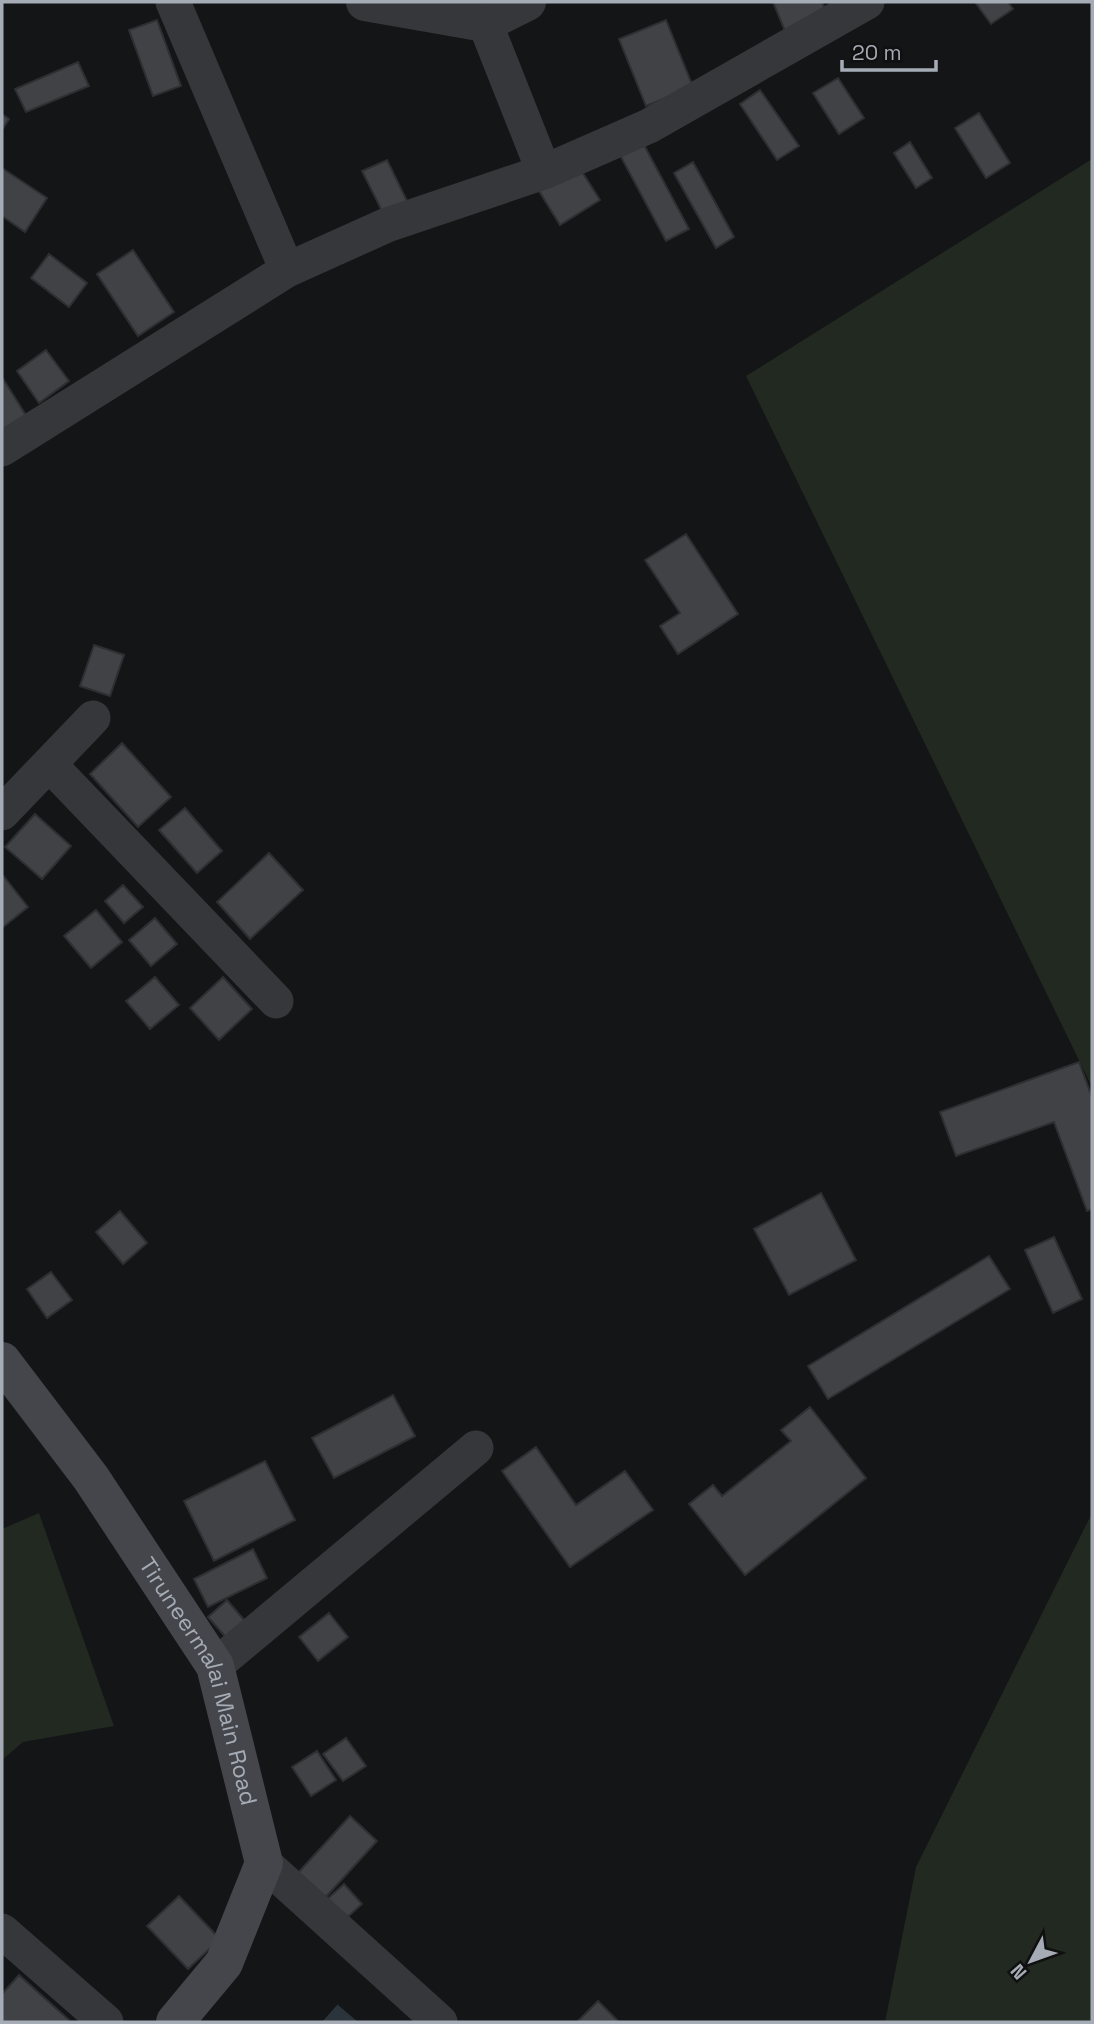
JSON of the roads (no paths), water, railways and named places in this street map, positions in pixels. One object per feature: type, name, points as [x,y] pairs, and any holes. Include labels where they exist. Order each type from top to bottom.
[{"type":"main road","name":"Tiruneermalai Main Road","points":[[2,1361],[91,1478],[215,1666],[264,1863]]},
{"type":"main road","points":[[175,2022],[224,1963],[264,1863]]},
{"type":"street","points":[[173,2],[287,270]]},
{"type":"street","points":[[365,2],[485,23],[527,2]]},
{"type":"street","points":[[2,449],[287,270],[387,225],[544,172],[649,126],[867,2]]},
{"type":"street","points":[[485,23],[544,172]]},
{"type":"street","points":[[2,813],[93,718]]},
{"type":"street","points":[[49,764],[276,1001]]},
{"type":"street","points":[[215,1666],[476,1448]]},
{"type":"street","points":[[264,1863],[440,2022]]},
{"type":"street","points":[[2,1931],[106,2022]]}]
